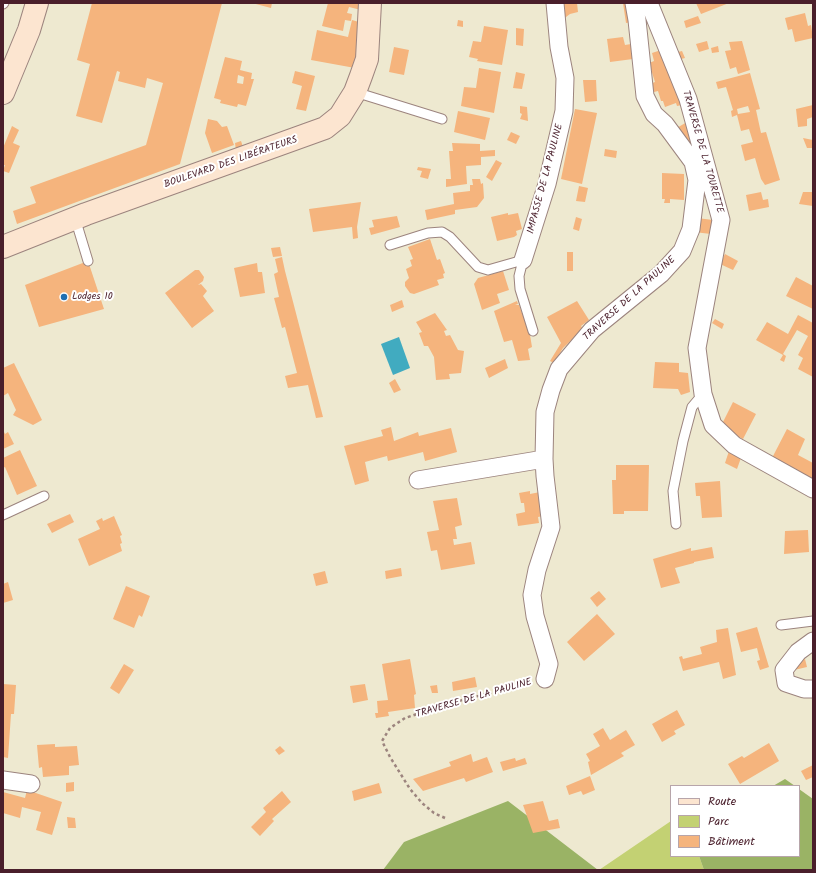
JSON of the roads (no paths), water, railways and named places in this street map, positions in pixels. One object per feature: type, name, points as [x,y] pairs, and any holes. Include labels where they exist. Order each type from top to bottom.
[{"type":"street","points":[[3,93],[29,30],[37,3]]},
{"type":"street","name":"BOULEVARD DES LIBÉRATEURS","points":[[4,245],[325,128],[340,116],[355,92],[367,58],[371,3]]},
{"type":"street","name":"IMPASSE DE LA PAULINE","points":[[523,260],[547,184],[564,111],[565,78],[559,47],[555,3]]},
{"type":"street","name":"TRAVERSE DE LA PAULINE","points":[[544,679],[549,664],[535,616],[532,595],[537,570],[551,527],[544,476],[545,412],[559,369],[592,330],[661,274],[682,251],[691,229],[697,180],[693,162],[665,124],[654,114],[645,96],[638,20],[634,3]]},
{"type":"street","name":"TRAVERSE DE LA TOURETTE","points":[[649,3],[688,98],[721,220],[697,348],[703,394],[713,425],[734,445],[813,489]]},
{"type":"street","points":[[418,480],[544,459]]},
{"type":"street","points":[[813,641],[798,652],[784,670],[786,683],[813,689]]},
{"type":"street","points":[[3,780],[31,784]]},
{"type":"lane","points":[[355,92],[442,119]]},
{"type":"lane","points":[[75,218],[88,261]]},
{"type":"lane","points":[[390,245],[428,233],[442,232],[450,237],[478,267],[488,270],[523,260],[519,276],[520,289],[533,331]]},
{"type":"lane","points":[[676,524],[673,491],[681,448],[692,407],[703,394]]},
{"type":"lane","points":[[3,515],[44,496]]},
{"type":"lane","points":[[781,625],[813,621]]},
{"type":"water","points":[[399,337],[410,368],[393,375],[381,344]]},
{"type":"place","name":"Lodges 10","points":[[64,297]]}]
